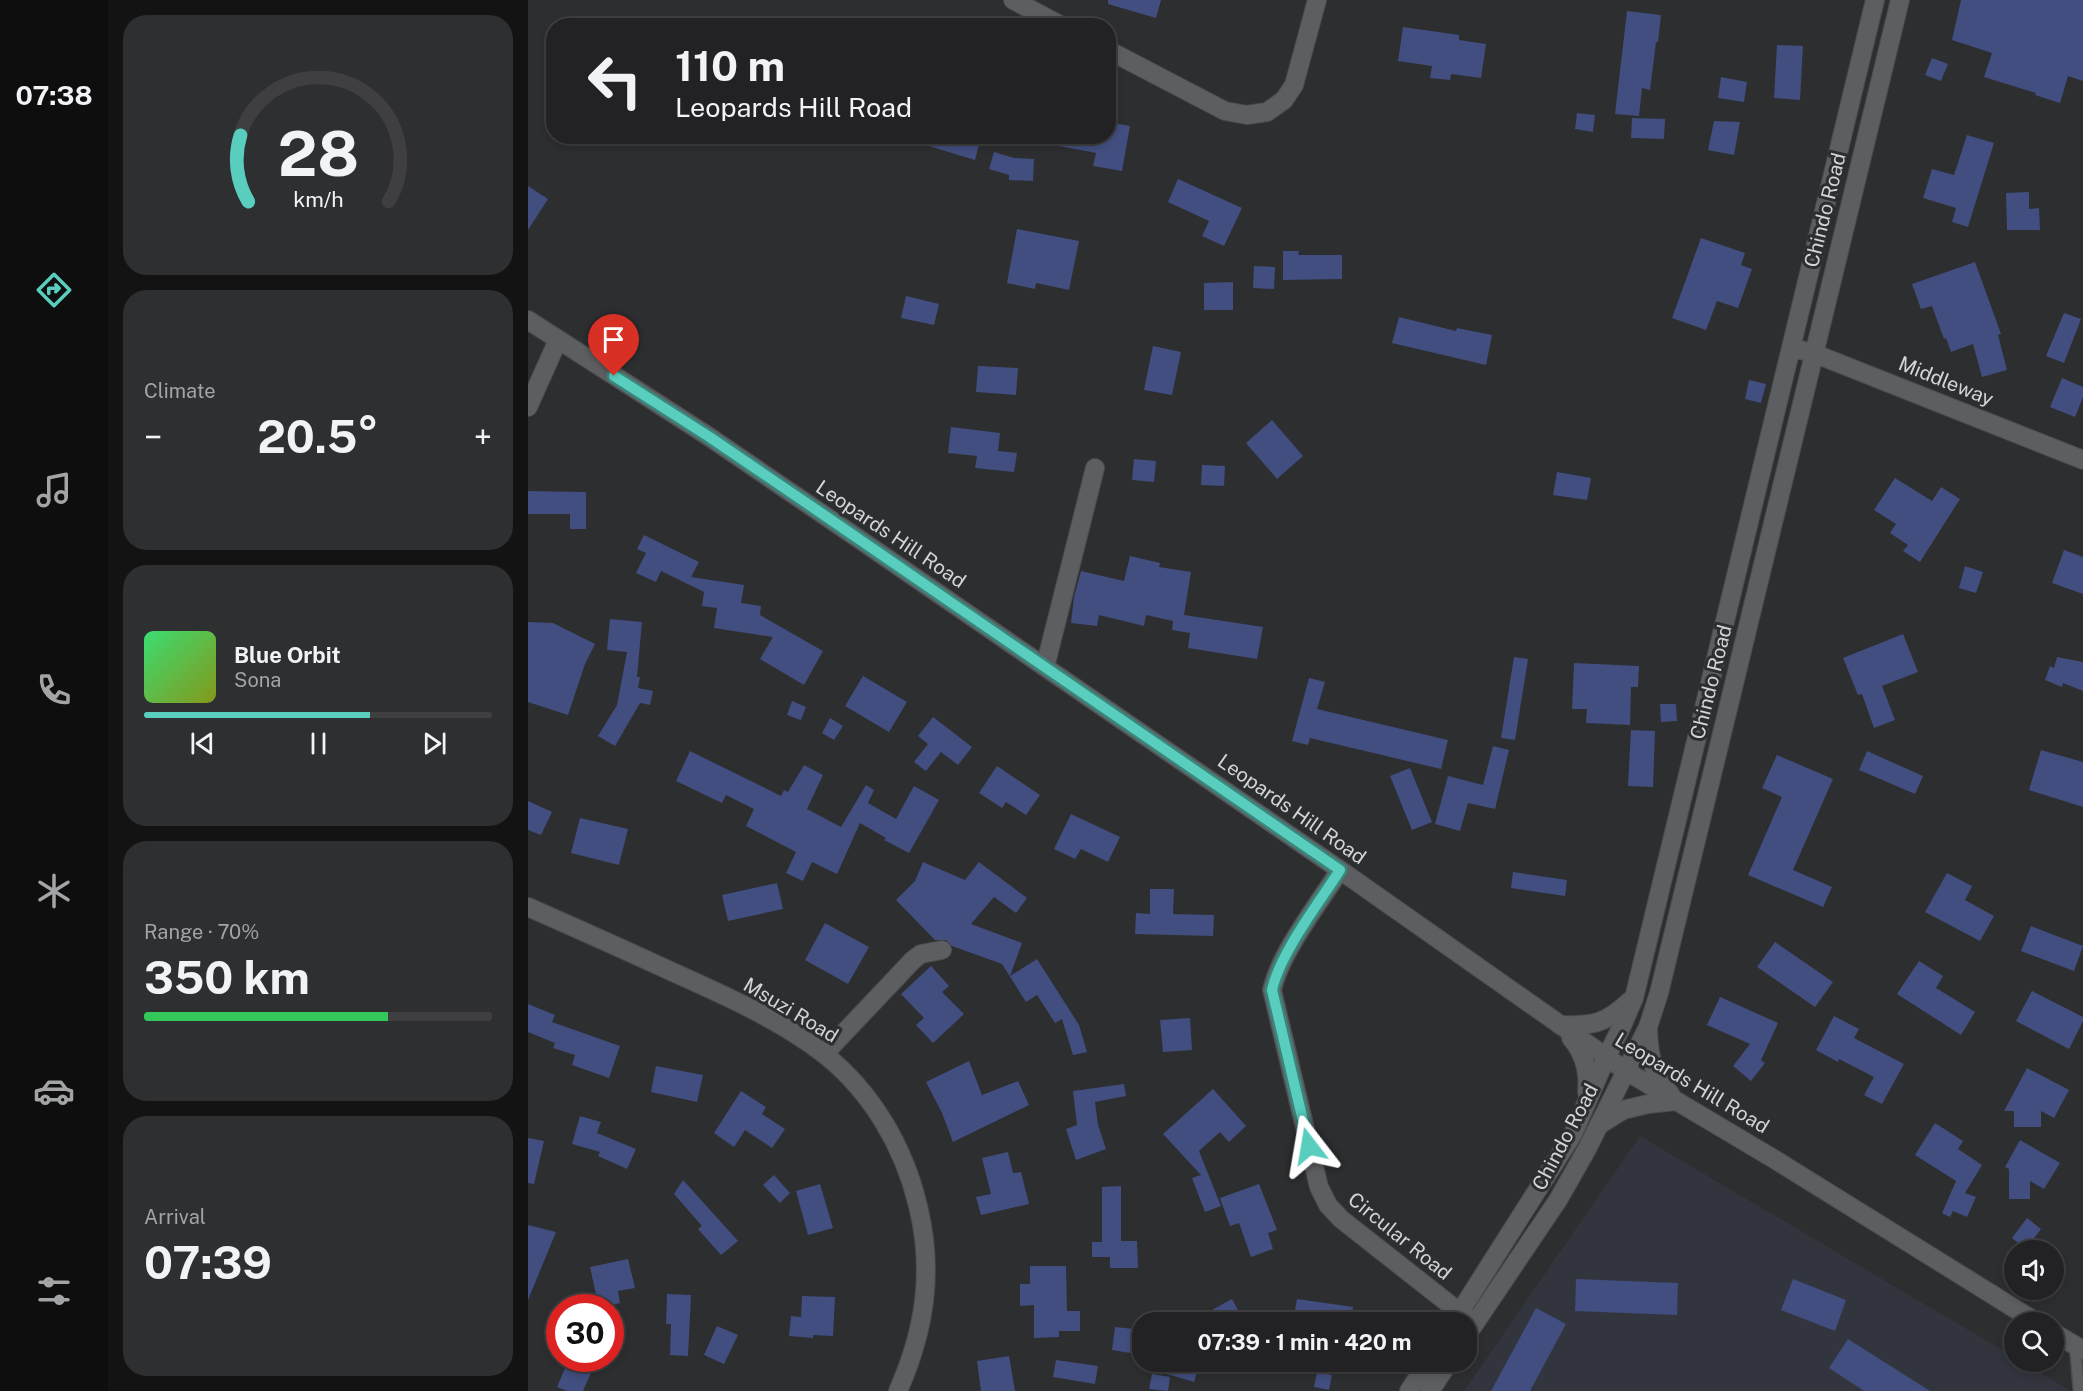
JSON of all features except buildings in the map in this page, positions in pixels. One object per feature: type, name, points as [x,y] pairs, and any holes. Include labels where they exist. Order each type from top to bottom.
[{"type":"main road","points":[[1013,0],[1047,18]]},
{"type":"main road","points":[[1116,54],[1225,111],[1247,115],[1267,112],[1284,100],[1294,85],[1317,0]]},
{"type":"main road","name":"Chindo Road","points":[[1470,1312],[1574,1134],[1634,998],[1875,0]]},
{"type":"main road","name":"Chindo Road","points":[[1472,1312],[1558,1200],[1626,1071],[1647,1027],[1659,993],[1900,0]]},
{"type":"main road","name":"Leopards Hill Road","points":[[528,320],[708,436],[1340,870],[1606,1058],[2020,1312]]},
{"type":"main road","points":[[528,407],[558,340]]},
{"type":"main road","name":"Middleway","points":[[1792,348],[1813,353],[2083,460]]},
{"type":"main road","points":[[1045,667],[1095,468]]},
{"type":"main road","name":"Circular Road","points":[[1340,870],[1284,958],[1276,974],[1272,990],[1317,1178],[1328,1205],[1341,1219],[1449,1312]]},
{"type":"main road","name":"Msuzi Road","points":[[528,907],[706,987],[766,1017],[824,1054],[868,1099],[888,1127],[903,1156],[922,1222],[926,1249],[924,1309],[911,1360],[898,1391]]},
{"type":"main road","points":[[824,1054],[913,960],[921,954],[942,950]]},
{"type":"main road","points":[[1560,1025],[1587,1026],[1613,1017],[1634,998]]},
{"type":"main road","points":[[1560,1025],[1580,1047],[1588,1077],[1585,1107]]},
{"type":"main road","points":[[1647,1027],[1648,1055],[1658,1080],[1676,1101]]},
{"type":"main road","points":[[1599,1125],[1623,1110],[1676,1101]]},
{"type":"main road","points":[[2064,1339],[2079,1348]]},
{"type":"main road","points":[[1409,1391],[1421,1372]]},
{"type":"main road","points":[[1430,1391],[1442,1372]]},
{"type":"lane","points":[[2079,1348],[2079,1391]]},
{"type":"shaded area","points":[[1640,1136],[2004,1351],[2004,1372],[2039,1372],[2071,1391],[1464,1391]]},
{"type":"route","points":[[614,376],[708,436],[1340,870],[1284,958],[1276,974],[1272,990],[1309,1146]]}]
